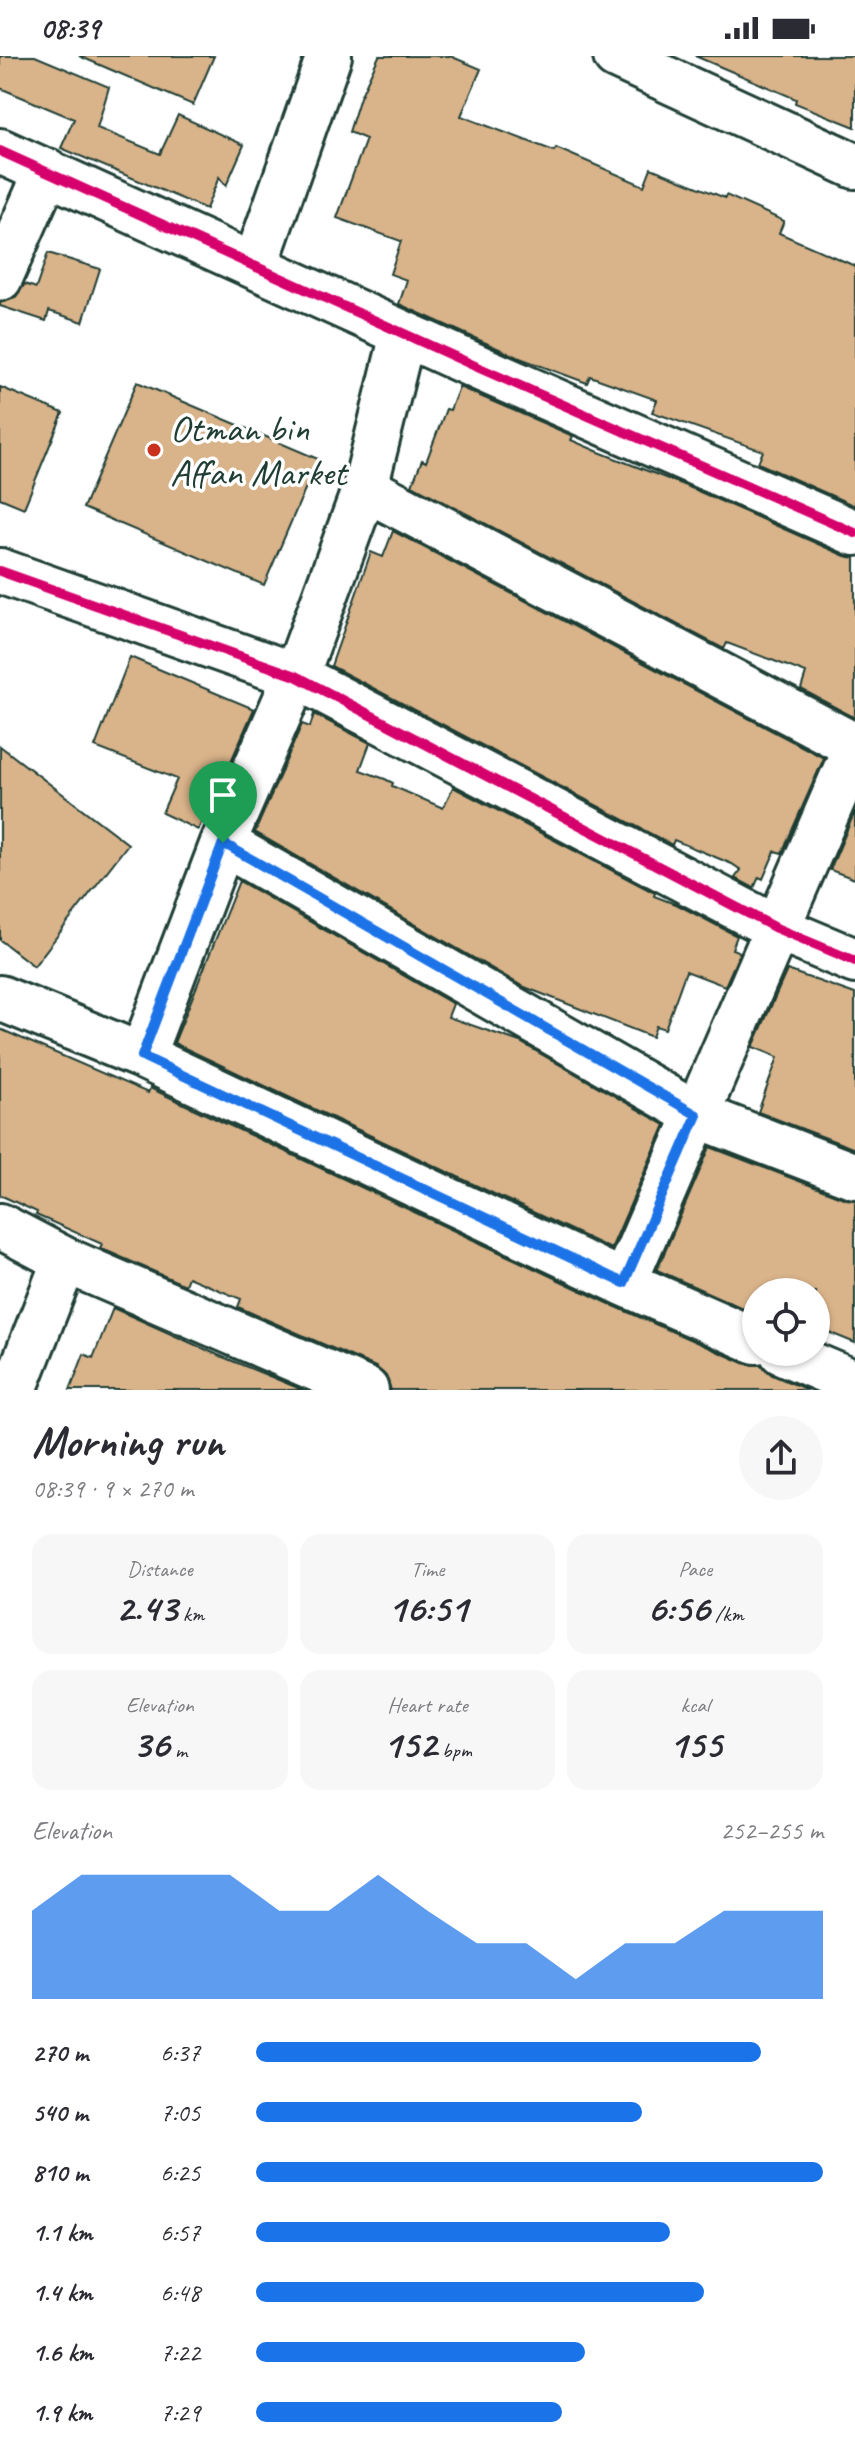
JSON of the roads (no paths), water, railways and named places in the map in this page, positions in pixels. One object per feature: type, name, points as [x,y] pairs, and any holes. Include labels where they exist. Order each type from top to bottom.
[{"type":"street","points":[[616,56],[855,166]]},
{"type":"street","points":[[255,266],[324,58]]},
{"type":"street","points":[[0,151],[403,334],[855,533]]},
{"type":"street","points":[[0,278],[47,171]]},
{"type":"street","points":[[142,1056],[223,843],[296,676],[365,488],[403,334]]},
{"type":"street","points":[[365,488],[855,747],[624,1283]]},
{"type":"street","points":[[0,571],[296,676],[776,928],[855,961]]},
{"type":"street","points":[[223,843],[697,1115],[855,1176]]},
{"type":"street","points":[[0,998],[142,1056],[624,1283],[742,1335]]},
{"type":"street","points":[[0,1226],[65,1260],[366,1390]]},
{"type":"street","points":[[14,1390],[65,1260]]},
{"type":"street","points":[[815,1366],[855,1383]]},
{"type":"place","name":"Otman bin Affan Market","points":[[154,450]]}]
